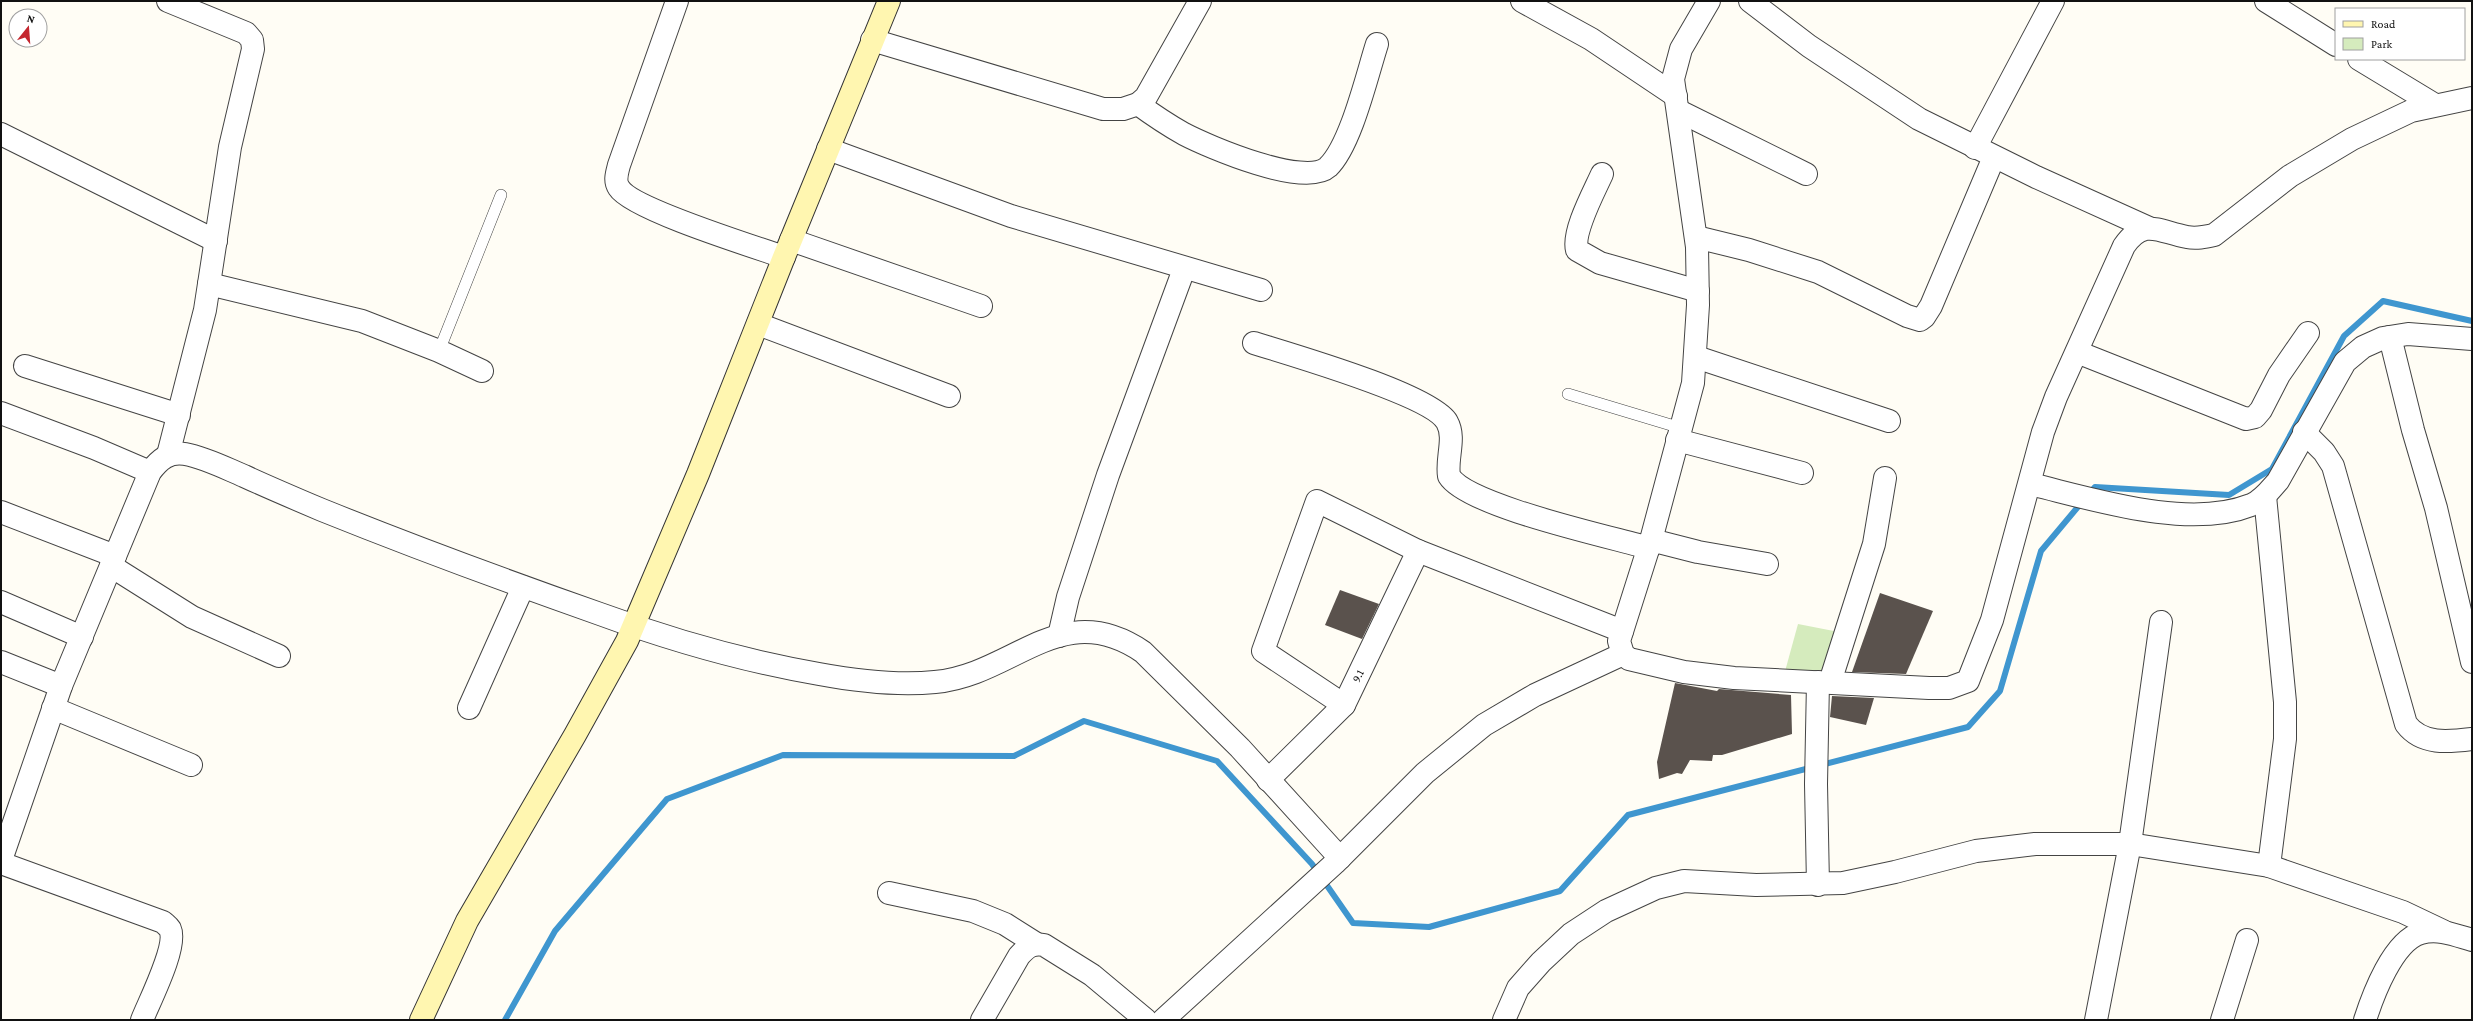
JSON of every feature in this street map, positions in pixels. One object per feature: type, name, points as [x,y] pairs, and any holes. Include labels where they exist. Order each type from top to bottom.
[{"type":"main road","points":[[421,1020],[467,920],[576,734],[633,626],[662,564],[788,248],[889,1]]},
{"type":"street","points":[[168,1],[246,33],[252,40],[253,49],[230,147],[205,310],[168,455]]},
{"type":"street","points":[[677,1],[619,165],[616,178],[619,188],[627,197],[656,211],[788,248],[981,306]]},
{"type":"street","points":[[872,40],[1103,109],[1123,110],[1138,104],[1156,82],[1200,1]]},
{"type":"street","points":[[1522,1],[1591,39],[1677,103],[1806,174]]},
{"type":"street","points":[[1623,654],[1620,640],[1622,631],[1650,544],[1693,383],[1696,357],[1698,291],[1696,237],[1674,79],[1678,56],[1709,1]]},
{"type":"street","points":[[1750,1],[1861,82],[1919,119],[1984,152],[2149,228],[2186,237],[2201,238],[2214,236],[2290,176],[2352,139],[2411,110],[2472,98]]},
{"type":"street","points":[[1696,237],[1749,250],[1818,272],[1907,316],[1920,320],[1924,317],[1931,306],[1984,152],[2053,1]]},
{"type":"street","points":[[2266,1],[2270,6],[2335,44]]},
{"type":"street","points":[[1138,104],[1186,134],[1226,152],[1267,166],[1304,174],[1317,173],[1331,163],[1344,142],[1377,44]]},
{"type":"street","points":[[2361,60],[2436,105]]},
{"type":"street","points":[[1,134],[216,241]]},
{"type":"street","points":[[828,149],[1011,216],[1184,269],[1261,290]]},
{"type":"street","points":[[1602,174],[1575,242],[1577,250],[1600,264],[1698,291]]},
{"type":"street","points":[[1623,654],[1642,663],[1684,672],[1734,678],[1929,688],[1949,688],[1968,681],[1992,620],[2053,404],[2124,246],[2131,236],[2149,228]]},
{"type":"street","points":[[1059,636],[1068,597],[1108,474],[1184,269]]},
{"type":"street","points":[[209,284],[362,321],[439,351],[482,371]]},
{"type":"street","points":[[758,324],[949,396]]},
{"type":"street","points":[[2077,352],[2246,419],[2255,417],[2261,410],[2278,375],[2308,333]]},
{"type":"street","points":[[2030,484],[2155,512],[2185,515],[2236,509],[2252,505],[2265,496],[2278,481],[2304,432],[2345,362],[2363,347],[2390,337],[2408,334],[2472,339]]},
{"type":"street","points":[[2390,337],[2413,430],[2436,508],[2472,662]]},
{"type":"street","points":[[1254,343],[1401,394],[1432,409],[1446,420],[1450,428],[1449,476],[1459,486],[1518,512],[1544,521],[1650,544],[1767,564]]},
{"type":"street","points":[[1696,357],[1889,420]]},
{"type":"street","points":[[25,366],[179,415]]},
{"type":"street","points":[[1,413],[94,448],[150,472]]},
{"type":"street","points":[[2304,432],[2324,452],[2333,466],[2406,724],[2414,733],[2437,741],[2472,739]]},
{"type":"street","points":[[1679,434],[1802,473]]},
{"type":"street","points":[[142,1020],[169,952],[171,939],[169,928],[163,922],[1,861],[61,686],[150,472],[158,461],[168,455],[182,453],[205,459],[390,538],[523,587],[633,626],[773,667],[858,682],[936,682],[961,678],[984,670],[1034,645],[1059,636],[1083,631],[1106,633],[1126,641],[1143,652],[1240,748],[1338,860]]},
{"type":"street","points":[[1818,885],[1816,784],[1817,719],[1824,682],[1874,544],[1886,478]]},
{"type":"street","points":[[2265,496],[2283,669],[2285,717],[2283,763],[2270,866]]},
{"type":"street","points":[[1344,705],[1263,651],[1317,501],[1418,551],[1622,631]]},
{"type":"street","points":[[1,512],[113,561],[192,617],[279,656]]},
{"type":"street","name":"9.1","points":[[1268,780],[1344,705],[1418,551]]},
{"type":"street","points":[[469,708],[523,587]]},
{"type":"street","points":[[1,602],[82,637]]},
{"type":"street","points":[[2096,1020],[2130,844],[2161,622]]},
{"type":"street","points":[[1163,1020],[1338,860],[1425,773],[1484,725],[1536,695],[1623,654]]},
{"type":"street","points":[[1,662],[61,686]]},
{"type":"street","points":[[53,708],[191,765]]},
{"type":"street","points":[[1504,1020],[1518,988],[1541,962],[1571,934],[1632,897],[1656,888],[1684,881],[1818,885],[1843,883],[1895,872],[1976,851],[2035,844],[2130,844],[2270,866],[2404,912],[2443,931],[2472,940]]},
{"type":"street","points":[[889,893],[973,911],[1005,924],[1035,943],[1044,945],[1092,976],[1146,1020]]},
{"type":"street","points":[[2365,1020],[2380,979],[2399,950],[2420,933],[2443,931]]},
{"type":"street","points":[[2222,1020],[2247,940]]},
{"type":"street","points":[[982,1020],[1019,956],[1027,947],[1035,943]]},
{"type":"lane","points":[[439,351],[501,195]]},
{"type":"lane","points":[[1568,394],[1679,434]]},
{"type":"green space","points":[[1798,624],[1844,633],[1834,669],[1784,675]]},
{"type":"building","points":[[1340,590],[1379,604],[1362,639],[1325,625]]},
{"type":"building","points":[[1880,593],[1933,611],[1906,674],[1852,672]]},
{"type":"building","points":[[1675,683],[1717,691],[1719,689],[1791,695],[1792,734],[1722,755],[1713,755],[1712,761],[1690,760],[1682,774],[1677,773],[1659,779],[1657,762]]},
{"type":"building","points":[[1832,696],[1874,698],[1866,725],[1830,717]]},
{"type":"waterway","points":[[2089,494],[2095,487],[2229,495],[2272,469],[2344,336],[2383,301],[2472,321]]},
{"type":"waterway","points":[[505,1020],[555,931],[667,799],[783,755],[1014,756],[1084,721],[1217,761],[1312,864],[1353,923],[1429,927],[1560,891],[1628,815],[1968,727],[2000,691],[2041,551],[2082,502]]}]
